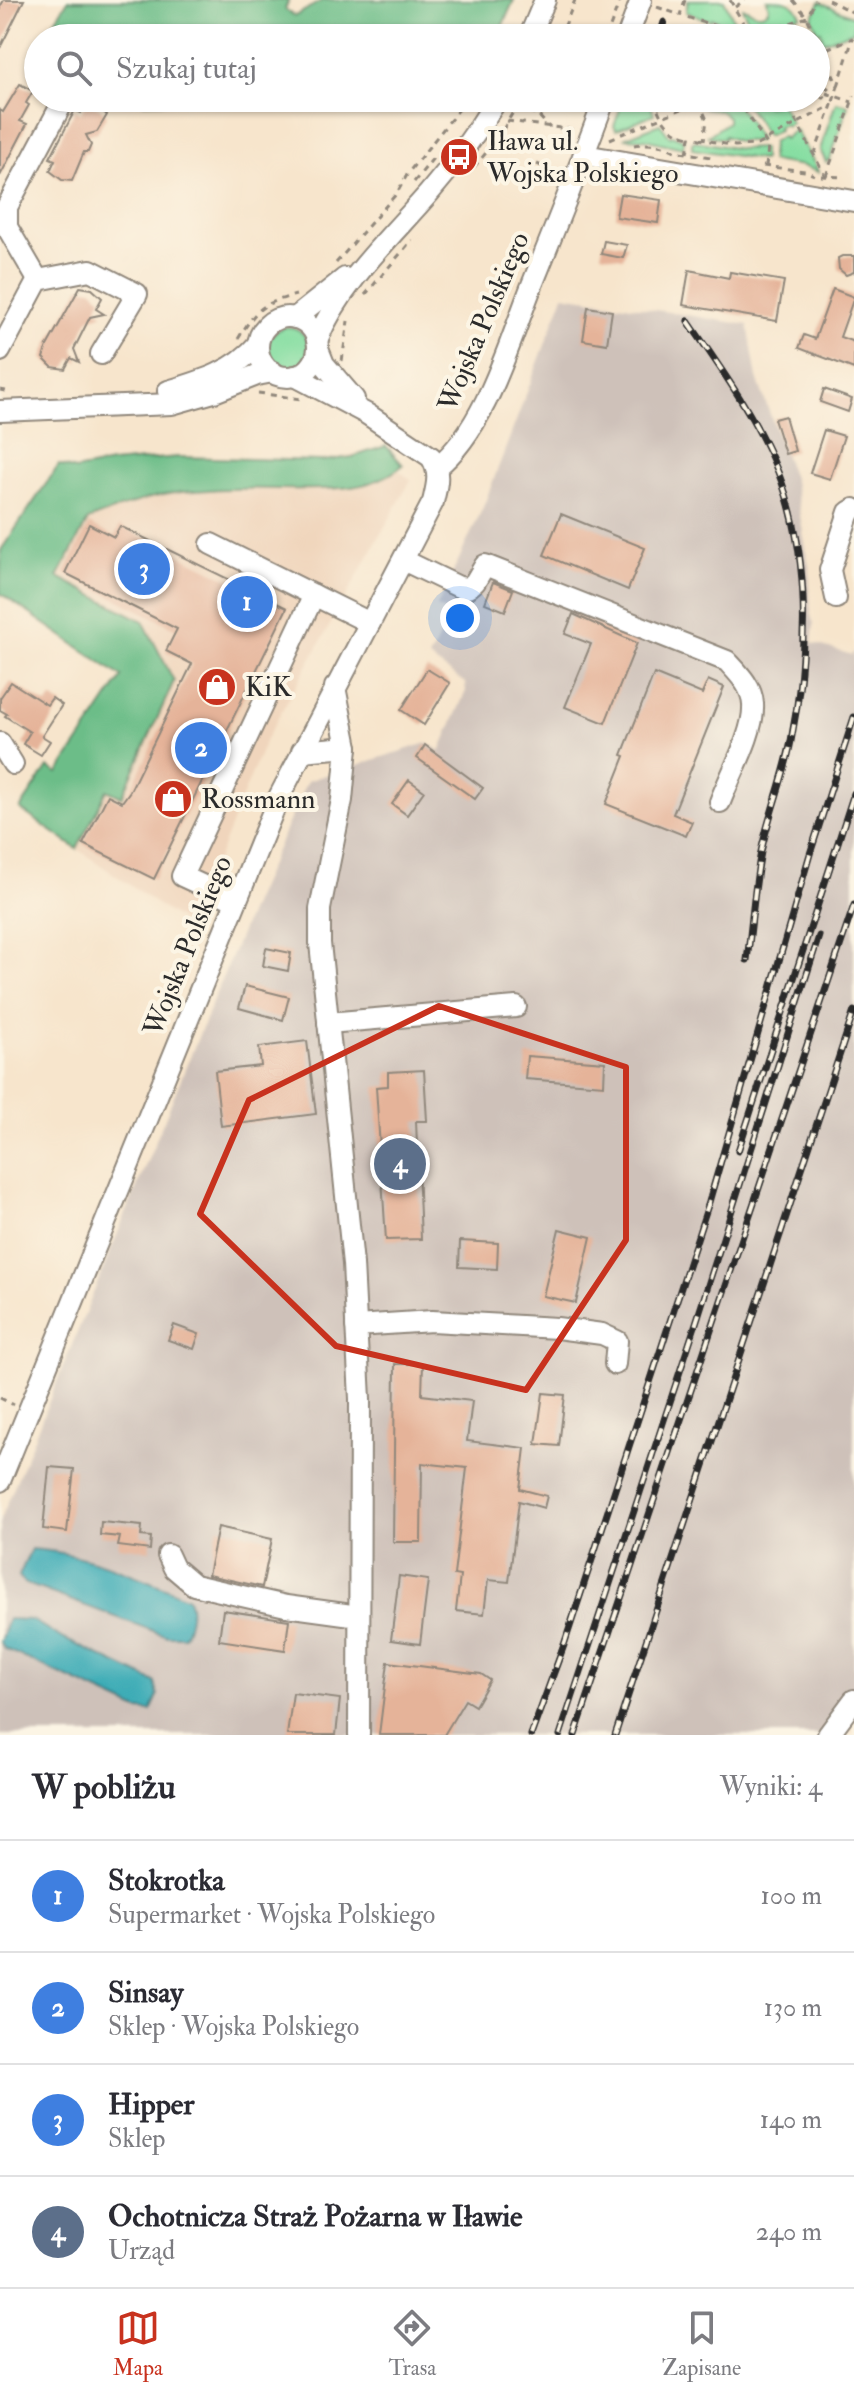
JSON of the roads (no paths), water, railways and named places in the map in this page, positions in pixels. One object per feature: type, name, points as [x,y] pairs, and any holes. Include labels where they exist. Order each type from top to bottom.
[{"type":"street","points":[[535,24],[545,0]]},
{"type":"street","points":[[635,24],[647,3]]},
{"type":"street","points":[[38,280],[7,227],[5,217],[7,207],[58,112]]},
{"type":"street","points":[[0,411],[172,404],[257,375],[273,372],[295,376],[311,366],[336,304],[376,250],[498,112]]},
{"type":"street","name":"Wojska Polskiego","points":[[0,1481],[278,799],[335,687],[405,561],[433,502],[437,467],[455,453],[472,427],[497,374],[600,112]]},
{"type":"street","points":[[584,155],[854,201]]},
{"type":"street","points":[[295,318],[376,250]]},
{"type":"street","points":[[38,280],[90,270],[137,294],[101,354]]},
{"type":"street","points":[[0,351],[38,280]]},
{"type":"street","points":[[273,372],[262,360],[258,344],[260,336],[271,322],[295,318],[309,326],[324,364],[367,414]]},
{"type":"street","points":[[124,406],[202,381],[232,367],[258,344]]},
{"type":"street","points":[[295,376],[367,414],[431,457],[437,467]]},
{"type":"street","points":[[836,598],[830,570],[849,512],[854,509]]},
{"type":"street","points":[[211,544],[370,623]]},
{"type":"street","points":[[405,561],[459,587],[468,588],[485,565],[727,661],[746,682],[753,704],[749,732],[720,802]]},
{"type":"street","points":[[236,901],[182,876],[314,595]]},
{"type":"street","points":[[335,687],[347,747],[342,800],[320,909],[320,943],[353,1264],[360,1399],[359,1735]]},
{"type":"street","points":[[0,743],[13,764]]},
{"type":"street","points":[[302,751],[347,747]]},
{"type":"street","points":[[328,1023],[516,1007]]},
{"type":"street","points":[[356,1326],[432,1321],[557,1328],[602,1334],[617,1341],[615,1364]]},
{"type":"street","points":[[168,1555],[174,1568],[194,1585],[286,1606],[359,1616]]},
{"type":"street","points":[[828,1735],[854,1700]]},
{"type":"water","points":[[31,1549],[91,1560],[187,1597],[190,1611],[184,1636],[167,1636],[24,1583],[19,1576]]},
{"type":"water","points":[[8,1619],[32,1620],[60,1637],[155,1682],[158,1696],[151,1711],[138,1710],[5,1649],[0,1642]]},
{"type":"railway","points":[[688,321],[737,394],[769,452],[789,504],[801,571],[803,640],[797,708],[788,755],[761,852],[747,960]]},
{"type":"railway","points":[[531,1735],[564,1645],[709,1202],[810,854],[854,717]]},
{"type":"railway","points":[[738,1151],[854,793]]},
{"type":"railway","points":[[575,1735],[854,905]]},
{"type":"railway","points":[[560,1735],[819,936]]},
{"type":"railway","points":[[615,1735],[854,1011]]},
{"type":"place","name":"Iława ul. Wojska Polskiego","points":[[459,157]]},
{"type":"place","name":"Hipper","points":[[144,569]]},
{"type":"place","name":"Stokrotka","points":[[247,602]]},
{"type":"place","name":"KiK","points":[[217,687]]},
{"type":"place","name":"Sinsay","points":[[201,748]]},
{"type":"place","name":"Rossmann","points":[[173,799]]},
{"type":"place","name":"Ochotnicza Straż Pożarna w Iławie","points":[[400,1164]]}]
